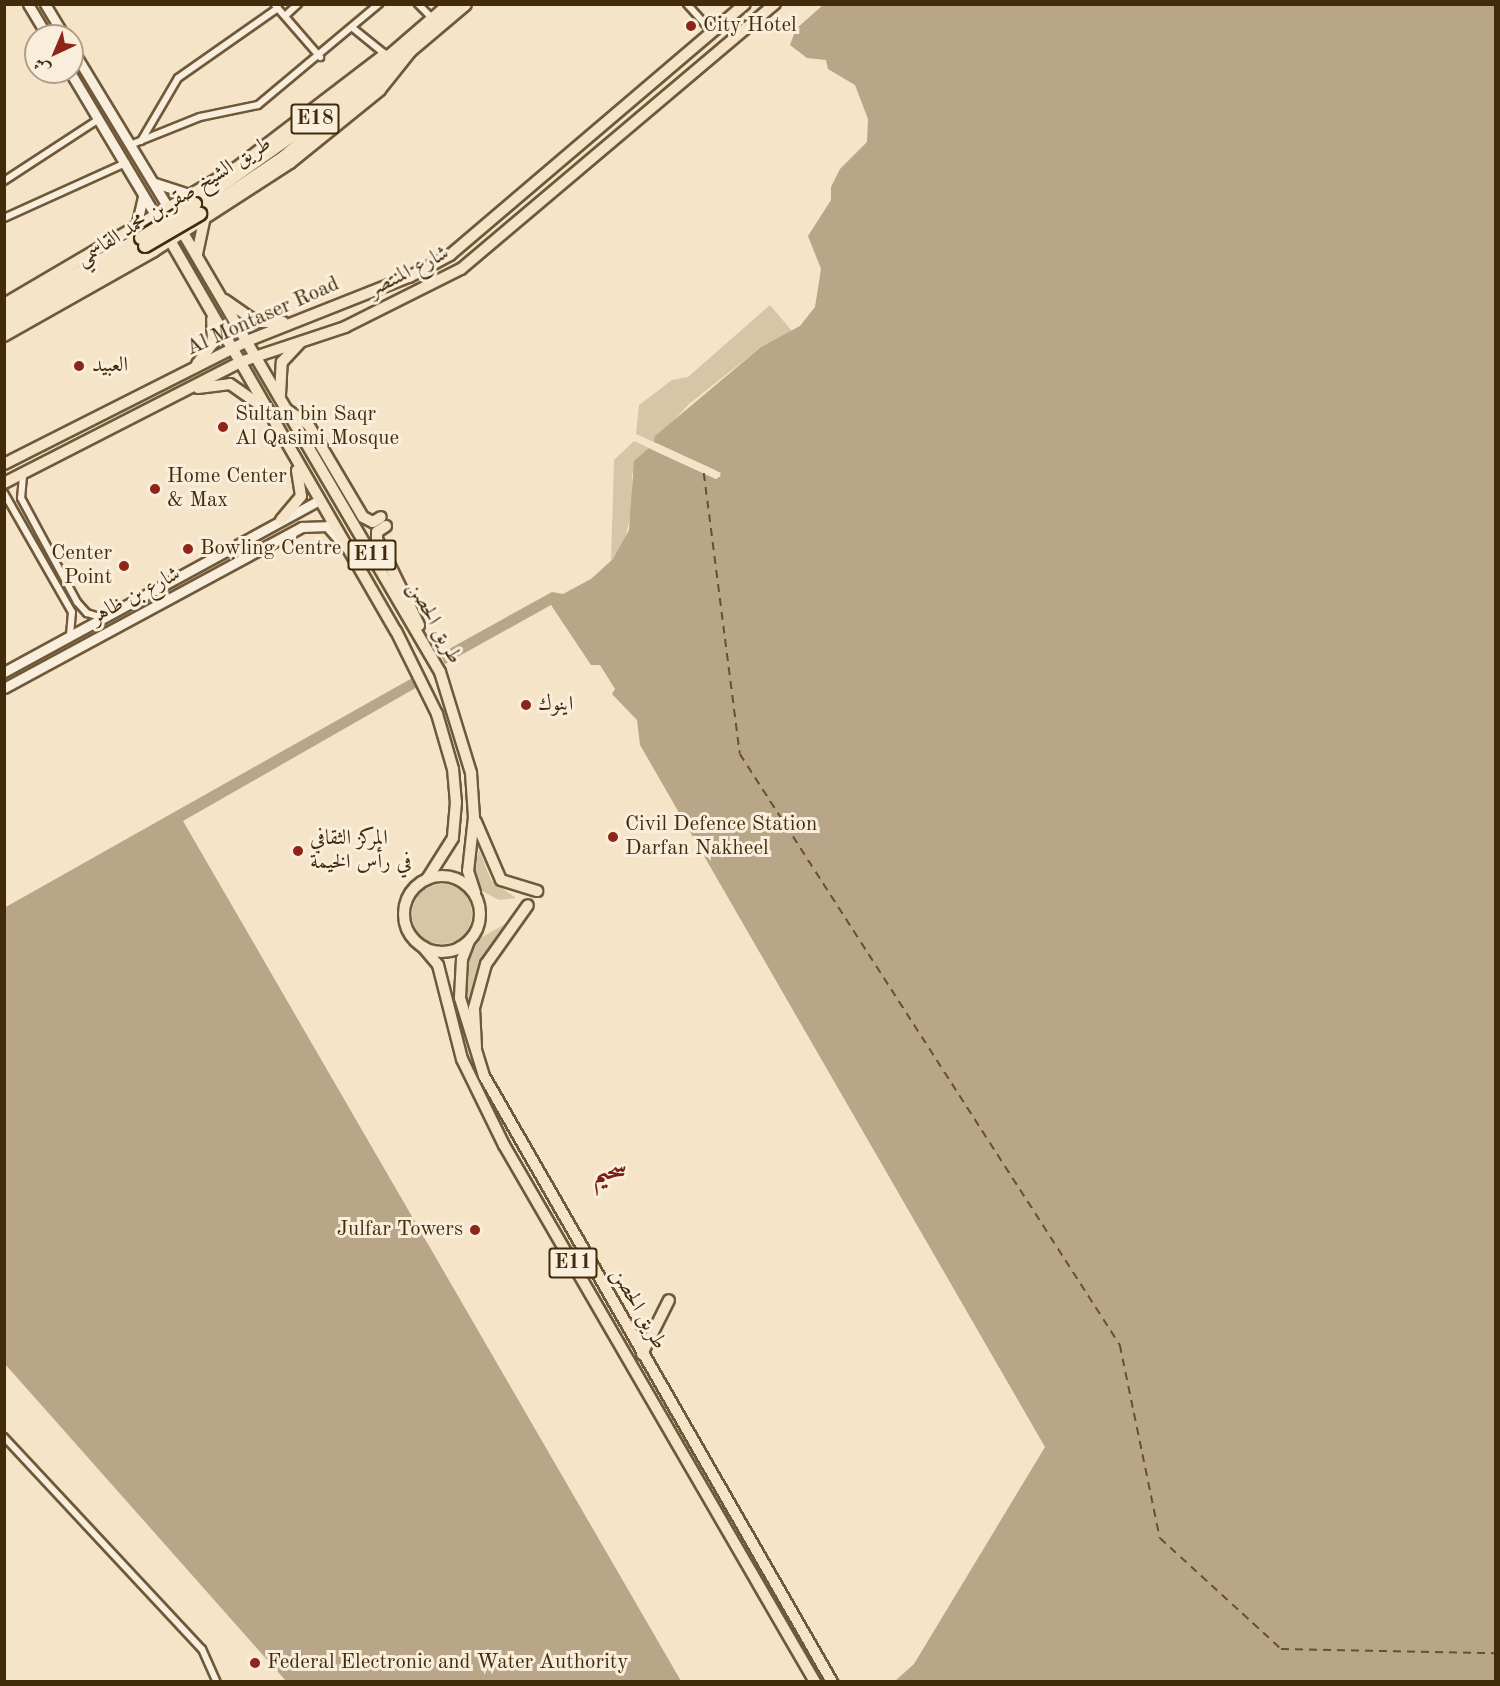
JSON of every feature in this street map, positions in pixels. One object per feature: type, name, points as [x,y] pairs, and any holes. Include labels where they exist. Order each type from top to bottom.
[{"type":"highway","name":"طريق الشيخ صقر بن محمد القاسمي","points":[[199,208],[325,112],[450,4]]},
{"type":"highway","name":"طريق الشيخ صقر بن محمد القاسمي","points":[[4,326],[283,158],[465,4]]},
{"type":"highway","name":"طريق الشيخ صقر بن محمد القاسمي","points":[[4,314],[144,241]]},
{"type":"main road","name":"Al Montaser Road","points":[[4,464],[247,341],[409,278],[477,234],[745,4]]},
{"type":"main road","name":"شارع المنتصر","points":[[4,483],[240,362],[327,329],[345,327],[461,268],[775,4]]},
{"type":"main road","points":[[4,304],[144,241],[171,241],[183,233],[199,208],[385,54],[430,22]]},
{"type":"main road","points":[[4,336],[144,241],[156,216],[169,209],[199,208]]},
{"type":"main road","points":[[198,258],[196,243],[199,208]]},
{"type":"main road","name":"طريق الحصن","points":[[169,209],[422,640],[460,725],[474,817],[468,871],[475,893]]},
{"type":"main road","name":"طريق الحصن","points":[[156,216],[423,681],[451,760],[453,838],[427,879]]},
{"type":"main road","points":[[461,268],[458,256],[477,234]]},
{"type":"main road","points":[[144,241],[182,260]]},
{"type":"main road","points":[[220,295],[256,322],[274,324],[318,312]]},
{"type":"main road","points":[[191,369],[213,343],[212,313]]},
{"type":"main road","points":[[327,329],[284,358],[283,404],[308,424],[363,518],[373,522],[384,521],[377,532],[377,540],[413,608],[422,640]]},
{"type":"main road","points":[[188,389],[237,387],[271,417]]},
{"type":"main road","points":[[281,520],[301,496],[292,453]]},
{"type":"main road","points":[[319,500],[332,501],[365,556],[388,581]]},
{"type":"main road","points":[[474,817],[501,880],[537,891]]},
{"type":"main road","points":[[450,876],[475,893],[480,917],[469,941],[447,951],[423,947],[409,933],[405,907],[427,879],[450,876]]},
{"type":"main road","points":[[484,1076],[474,1031],[478,985],[497,943],[528,905]]},
{"type":"main road","name":"طريق الحصن","points":[[469,941],[462,959],[460,998],[484,1076],[832,1682]]},
{"type":"main road","name":"طريق الحصن","points":[[423,947],[438,966],[462,1059],[504,1145],[815,1682]]},
{"type":"main road","points":[[642,1354],[669,1300]]},
{"type":"street","points":[[28,4],[40,24]]},
{"type":"street","points":[[45,4],[57,24]]},
{"type":"street","points":[[285,16],[298,4]]},
{"type":"street","points":[[130,145],[200,117],[258,105],[354,29],[379,4]]},
{"type":"street","points":[[418,4],[430,22]]},
{"type":"street","points":[[687,4],[712,32]]},
{"type":"street","points":[[141,141],[178,78],[276,6],[320,57]]},
{"type":"street","points":[[354,29],[385,54]]},
{"type":"street","points":[[84,69],[169,209]]},
{"type":"street","points":[[77,84],[156,216]]},
{"type":"street","points":[[4,180],[99,119]]},
{"type":"street","points":[[4,218],[126,163]]},
{"type":"street","points":[[153,182],[199,208]]},
{"type":"street","points":[[142,192],[144,241]]},
{"type":"street","points":[[4,293],[19,296]]},
{"type":"street","points":[[27,471],[20,480],[21,498],[82,609],[102,618]]},
{"type":"street","points":[[4,493],[12,501],[72,612],[70,636]]},
{"type":"street","points":[[12,501],[21,498]]},
{"type":"street","name":"شارع بن ظاهر","points":[[4,672],[319,500]]},
{"type":"street","name":"شارع بن ظاهر","points":[[4,688],[302,526],[327,526],[345,546]]},
{"type":"street","points":[[158,603],[184,584],[173,579]]},
{"type":"street","points":[[72,612],[82,609]]},
{"type":"street","points":[[4,1437],[202,1648],[217,1682]]},
{"type":"shaded area","points":[[823,5],[1495,5],[1495,1681],[895,1681],[914,1664],[1045,1447],[640,745],[637,720],[612,694],[615,689],[600,665],[591,665],[551,605],[445,664],[440,654],[552,592],[563,594],[591,579],[613,559],[629,530],[634,461],[649,448],[716,479],[721,473],[654,442],[655,436],[761,347],[800,326],[815,307],[821,269],[808,236],[831,200],[831,187],[840,169],[867,142],[868,119],[855,85],[828,69],[826,60],[807,58],[790,45],[796,29]]},
{"type":"shaded area","points":[[770,305],[792,331],[761,347],[689,404],[654,442],[636,434],[639,405],[672,380],[688,377]]},
{"type":"shaded area","points":[[634,441],[649,448],[632,474],[632,510],[623,547],[611,561],[614,460]]},
{"type":"shaded area","points":[[414,677],[419,686],[183,821],[681,1681],[286,1681],[5,1364],[4,908]]},
{"type":"shaded area","points":[[479,850],[491,880],[516,898],[499,900],[482,891],[474,870]]},
{"type":"shaded area","points":[[442,884],[459,889],[467,897],[472,914],[467,931],[459,939],[442,944],[425,939],[417,931],[412,914],[417,897],[425,889]]},
{"type":"shaded area","points":[[505,924],[479,969],[470,1022],[465,976],[469,955],[482,937]]},
{"type":"pier","points":[[651,441],[715,470],[721,476],[716,479],[646,447],[718,475]]},
{"type":"ferry route","points":[[704,473],[740,754],[1120,1345],[1160,1538],[1281,1649],[1496,1653]]},
{"type":"place","name":"City Hotel","points":[[691,26]]},
{"type":"place","name":"العبيد","points":[[79,366]]},
{"type":"place","name":"Sultan bin Saqr Al Qasimi Mosque","points":[[223,427]]},
{"type":"place","name":"Home Center & Max","points":[[155,489]]},
{"type":"place","name":"Bowling Centre","points":[[188,549]]},
{"type":"place","name":"Center Point","points":[[124,566]]},
{"type":"place","name":"اينوك","points":[[526,705]]},
{"type":"place","name":"Civil Defence Station Darfan Nakheel","points":[[613,837]]},
{"type":"place","name":"المركز الثقافي في رأس الخيمة","points":[[298,851]]},
{"type":"place","name":"Julfar Towers","points":[[475,1230]]},
{"type":"place","name":"Federal Electronic and Water Authority","points":[[255,1663]]},
{"type":"district","name":"سحيم","points":[[610,1172]]}]
